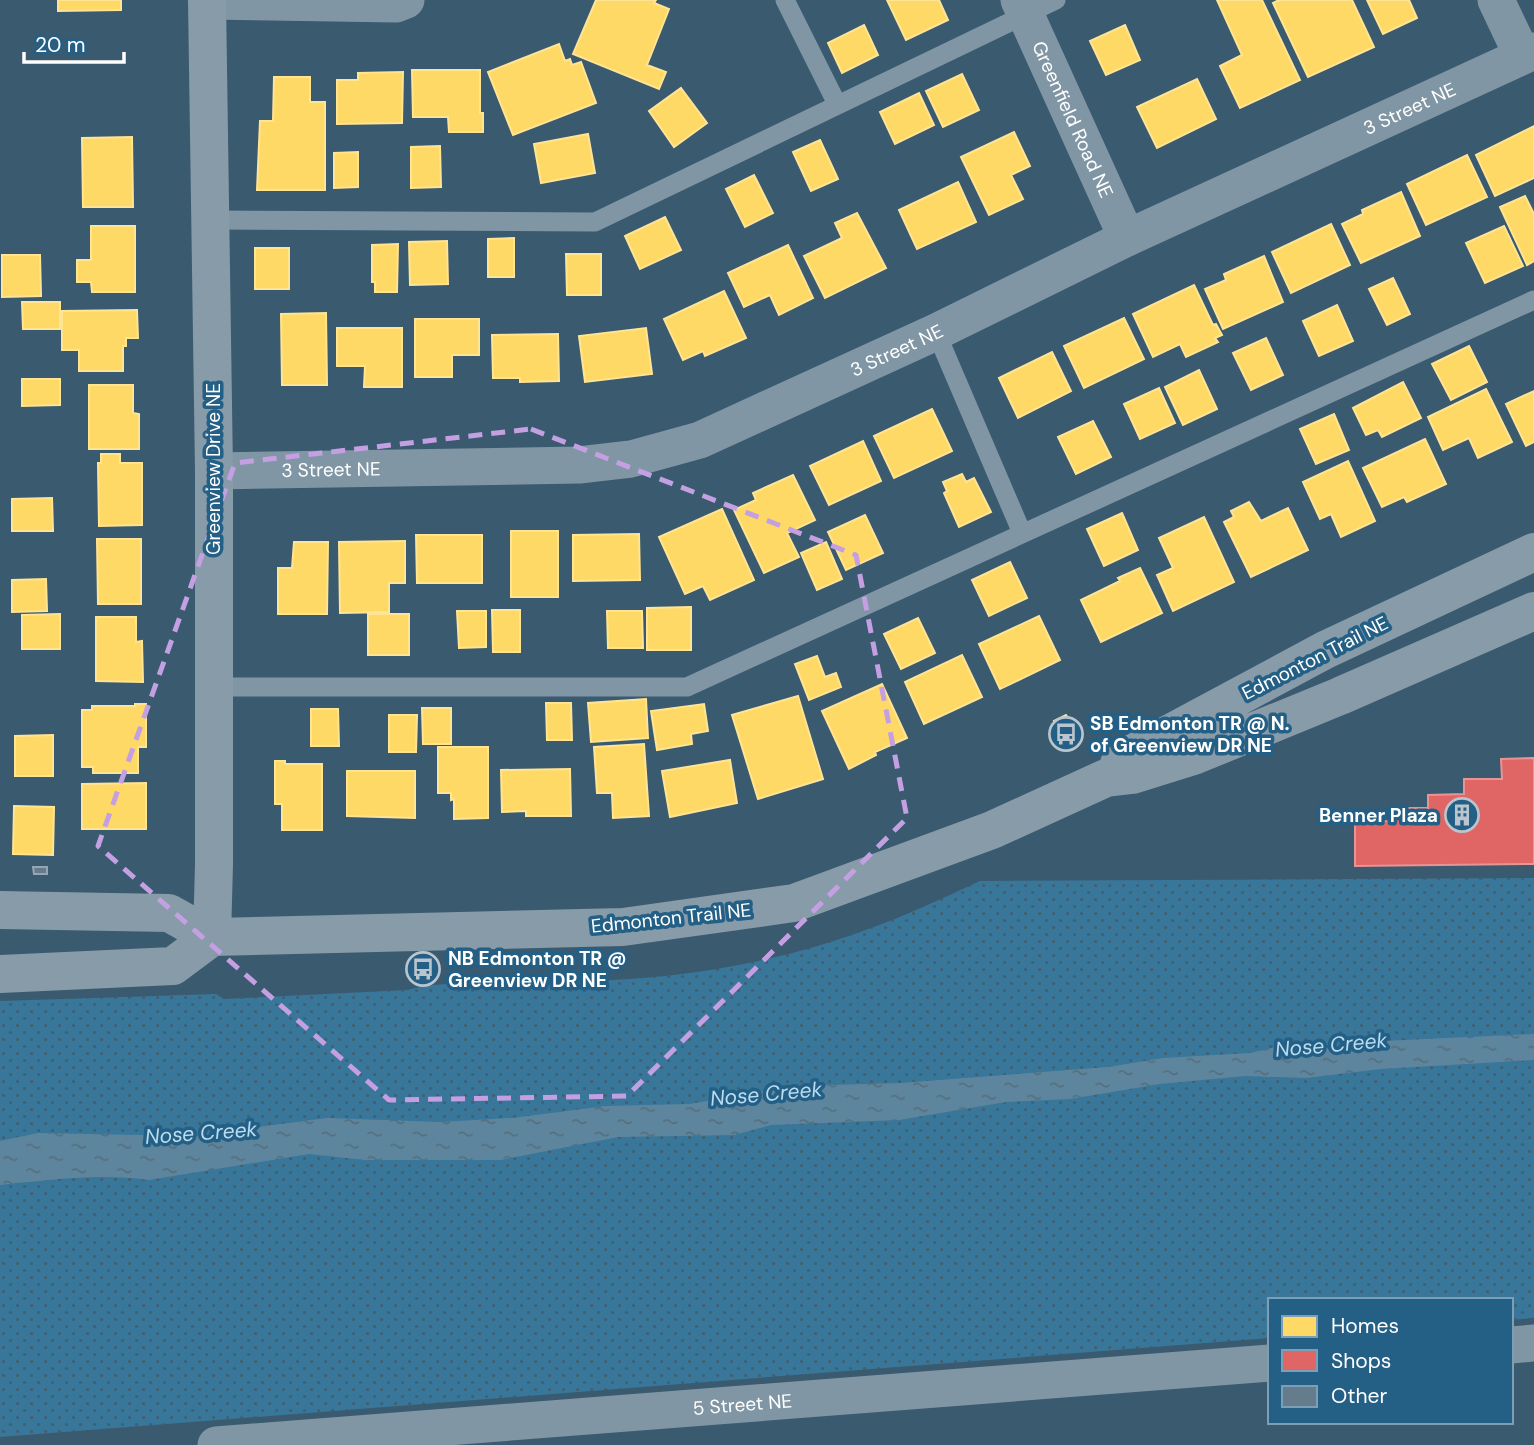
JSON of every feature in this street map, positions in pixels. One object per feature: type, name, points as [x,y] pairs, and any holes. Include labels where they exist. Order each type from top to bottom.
[{"type":"main road","name":"Greenview Drive NE","points":[[207,1],[214,471],[212,937]]},
{"type":"main road","name":"Edmonton Trail NE","points":[[1106,778],[1124,758],[1325,650],[1534,552]]},
{"type":"main road","name":"Edmonton Trail NE","points":[[212,937],[623,927],[794,903],[992,830],[1106,778],[1132,775],[1196,755],[1340,696],[1534,611]]},
{"type":"main road","points":[[0,910],[169,912],[212,937],[173,966],[0,974]]},
{"type":"street","points":[[207,1],[397,4],[407,0]]},
{"type":"street","points":[[1496,0],[1528,53]]},
{"type":"street","name":"Greenfield Road NE","points":[[1033,5],[1127,238]]},
{"type":"street","name":"3 Street NE","points":[[214,471],[579,466],[631,459],[700,440],[936,332],[1127,238],[1528,53]]},
{"type":"street","points":[[1513,1345],[1534,1343]]},
{"type":"street","name":"5 Street NE","points":[[216,1445],[1268,1363]]},
{"type":"lane","points":[[785,0],[837,104]]},
{"type":"lane","points":[[211,220],[595,222],[1033,5]]},
{"type":"lane","points":[[215,687],[687,687],[1534,300]]},
{"type":"lane","points":[[936,332],[1022,533]]},
{"type":"highlighted area","points":[[531,429],[856,555],[907,818],[627,1096],[389,1100],[98,846],[235,463]]},
{"type":"shaded area","points":[[1534,878],[1534,1318],[1513,1320],[1513,1298],[1268,1298],[1268,1338],[0,1437],[0,1001],[216,994],[224,999],[407,990],[444,984],[659,977],[748,963],[835,941],[922,908],[980,881]]},
{"type":"water","name":"Nose Creek","points":[[1534,1034],[1534,1060],[1381,1069],[1306,1078],[1245,1076],[1160,1084],[1070,1099],[1006,1102],[899,1120],[771,1125],[734,1135],[618,1137],[501,1160],[365,1160],[309,1154],[149,1180],[93,1177],[0,1185],[0,1141],[38,1133],[190,1136],[327,1118],[440,1122],[512,1118],[606,1106],[690,1104],[793,1086],[901,1083],[1108,1067],[1163,1058],[1250,1053],[1277,1047],[1313,1050],[1384,1041]]},
{"type":"building: Homes","points":[[58,0],[121,0],[121,10],[58,11]]},
{"type":"building: Homes","points":[[596,0],[656,0],[654,3],[669,9],[647,65],[666,72],[659,89],[573,54]]},
{"type":"building: Homes","points":[[887,0],[939,0],[948,20],[906,40]]},
{"type":"building: Homes","points":[[1217,0],[1262,0],[1300,80],[1240,108],[1220,66],[1242,55]]},
{"type":"building: Homes","points":[[1279,0],[1352,0],[1374,47],[1308,77],[1273,3]]},
{"type":"building: Homes","points":[[1367,0],[1409,0],[1417,18],[1383,34]]},
{"type":"building: Homes","points":[[864,25],[878,55],[842,73],[828,43]]},
{"type":"building: Homes","points":[[1125,25],[1140,60],[1106,75],[1090,41]]},
{"type":"building: Homes","points":[[559,44],[565,61],[570,59],[572,65],[581,62],[596,103],[513,135],[488,72]]},
{"type":"building: Homes","points":[[412,70],[480,70],[483,132],[449,132],[448,117],[413,117]]},
{"type":"building: Homes","points":[[403,72],[402,123],[337,124],[337,80],[358,80],[358,73]]},
{"type":"building: Homes","points":[[962,74],[979,110],[943,127],[926,91]]},
{"type":"building: Homes","points":[[274,77],[310,77],[310,102],[325,102],[325,190],[257,190],[260,121],[273,121]]},
{"type":"building: Homes","points":[[1197,79],[1216,119],[1157,148],[1137,107]]},
{"type":"building: Homes","points":[[681,88],[707,123],[674,147],[649,111]]},
{"type":"building: Homes","points":[[919,93],[934,125],[895,144],[880,112]]},
{"type":"building: Homes","points":[[1534,126],[1534,178],[1495,196],[1476,155]]},
{"type":"building: Homes","points":[[1014,132],[1030,166],[1011,175],[1023,199],[989,215],[961,157]]},
{"type":"building: Homes","points":[[588,134],[595,173],[541,183],[534,144]]},
{"type":"building: Homes","points":[[132,137],[133,207],[83,207],[82,138]]},
{"type":"building: Homes","points":[[820,140],[838,179],[811,191],[793,152]]},
{"type":"building: Homes","points":[[440,146],[441,187],[411,188],[411,147]]},
{"type":"building: Homes","points":[[358,152],[358,187],[334,188],[334,153]]},
{"type":"building: Homes","points":[[1467,155],[1487,197],[1426,225],[1407,184]]},
{"type":"building: Homes","points":[[754,175],[773,213],[745,227],[726,189]]},
{"type":"building: Homes","points":[[958,182],[976,222],[917,249],[899,210]]},
{"type":"building: Homes","points":[[1401,192],[1420,236],[1361,263],[1342,224],[1363,214],[1362,210]]},
{"type":"building: Homes","points":[[1525,196],[1534,214],[1534,261],[1527,265],[1500,207]]},
{"type":"building: Homes","points":[[857,213],[886,268],[825,298],[804,256],[842,238],[835,223]]},
{"type":"building: Homes","points":[[665,217],[681,250],[640,269],[625,236]]},
{"type":"building: Homes","points":[[1331,224],[1350,265],[1291,293],[1272,252]]},
{"type":"building: Homes","points":[[91,226],[135,226],[135,292],[92,292],[91,282],[77,282],[77,260],[91,260]]},
{"type":"building: Homes","points":[[1504,226],[1523,266],[1485,283],[1466,243]]},
{"type":"building: Homes","points":[[514,238],[514,277],[488,277],[488,239]]},
{"type":"building: Homes","points":[[447,241],[448,284],[410,285],[409,242]]},
{"type":"building: Homes","points":[[398,244],[397,292],[375,292],[375,282],[372,282],[372,245]]},
{"type":"building: Homes","points":[[788,245],[813,298],[779,315],[770,295],[744,307],[728,273]]},
{"type":"building: Homes","points":[[255,248],[289,248],[289,289],[255,289]]},
{"type":"building: Homes","points":[[566,254],[601,254],[601,295],[567,295]]},
{"type":"building: Homes","points":[[2,255],[40,255],[41,296],[2,297]]},
{"type":"building: Homes","points":[[1264,256],[1283,302],[1223,329],[1205,289],[1226,280],[1224,274]]},
{"type":"building: Homes","points":[[1393,278],[1410,314],[1387,325],[1369,289]]},
{"type":"building: Homes","points":[[1194,285],[1213,325],[1216,324],[1222,335],[1215,338],[1218,342],[1186,357],[1180,344],[1153,357],[1133,314]]},
{"type":"building: Homes","points":[[724,291],[746,338],[705,356],[703,351],[683,360],[664,319]]},
{"type":"building: Homes","points":[[22,302],[60,302],[60,329],[23,329]]},
{"type":"building: Homes","points":[[1337,305],[1353,341],[1319,356],[1303,321]]},
{"type":"building: Homes","points":[[137,310],[138,338],[126,338],[126,346],[123,346],[123,371],[79,371],[79,350],[62,350],[62,311]]},
{"type":"building: Homes","points":[[326,313],[327,385],[282,385],[281,314]]},
{"type":"building: Homes","points":[[1124,318],[1144,359],[1084,388],[1064,346]]},
{"type":"building: Homes","points":[[415,319],[479,319],[479,355],[452,355],[452,377],[415,377]]},
{"type":"building: Homes","points":[[337,328],[402,328],[402,387],[364,387],[365,366],[337,366]]},
{"type":"building: Homes","points":[[646,328],[652,374],[585,382],[579,336]]},
{"type":"building: Homes","points":[[558,334],[559,381],[520,382],[520,378],[493,378],[492,335]]},
{"type":"building: Homes","points":[[1266,338],[1283,375],[1251,390],[1233,353]]},
{"type":"building: Homes","points":[[1469,346],[1487,382],[1451,400],[1432,364]]},
{"type":"building: Homes","points":[[1052,352],[1071,391],[1018,418],[999,378]]},
{"type":"building: Homes","points":[[1199,370],[1217,409],[1183,425],[1165,387]]},
{"type":"building: Homes","points":[[22,379],[60,379],[60,405],[22,406]]},
{"type":"building: Homes","points":[[1403,382],[1421,418],[1382,437],[1378,430],[1366,435],[1353,408]]},
{"type":"building: Homes","points":[[89,385],[133,385],[133,413],[139,414],[139,449],[89,449]]},
{"type":"building: Homes","points":[[1159,388],[1175,423],[1140,439],[1124,404]]},
{"type":"building: Homes","points":[[1486,389],[1512,442],[1478,458],[1469,438],[1443,450],[1428,417]]},
{"type":"building: Homes","points":[[1534,391],[1534,442],[1526,446],[1506,404]]},
{"type":"building: Homes","points":[[932,409],[952,451],[894,478],[874,436]]},
{"type":"building: Homes","points":[[1334,414],[1349,450],[1316,464],[1300,429]]},
{"type":"building: Homes","points":[[1093,421],[1111,457],[1076,474],[1058,437]]},
{"type":"building: Homes","points":[[1425,439],[1446,484],[1407,502],[1404,497],[1382,507],[1363,468]]},
{"type":"building: Homes","points":[[863,441],[881,481],[829,505],[810,466]]},
{"type":"building: Homes","points":[[101,454],[120,454],[120,463],[142,463],[142,525],[99,526],[98,463],[101,463]]},
{"type":"building: Homes","points":[[1348,461],[1375,521],[1341,537],[1331,514],[1320,519],[1303,482]]},
{"type":"building: Homes","points":[[962,474],[966,482],[974,478],[991,512],[959,527],[944,493],[947,491],[943,482]]},
{"type":"building: Homes","points":[[793,475],[815,520],[787,533],[799,557],[764,573],[734,510],[756,500],[753,493]]},
{"type":"building: Homes","points":[[52,498],[53,531],[12,531],[12,499]]},
{"type":"building: Homes","points":[[1249,502],[1261,521],[1288,508],[1308,550],[1251,577],[1224,522],[1234,517],[1231,511]]},
{"type":"building: Homes","points":[[722,509],[754,580],[710,600],[703,586],[685,594],[659,537]]},
{"type":"building: Homes","points":[[1122,513],[1138,550],[1104,566],[1087,529]]},
{"type":"building: Homes","points":[[865,515],[883,553],[846,570],[828,532]]},
{"type":"building: Homes","points":[[1204,517],[1234,582],[1173,611],[1157,575],[1173,568],[1159,538]]},
{"type":"building: Homes","points":[[511,531],[558,531],[558,597],[511,597]]},
{"type":"building: Homes","points":[[639,534],[640,580],[573,581],[573,535]]},
{"type":"building: Homes","points":[[416,535],[482,535],[482,583],[417,583]]},
{"type":"building: Homes","points":[[97,539],[141,539],[141,604],[98,604]]},
{"type":"building: Homes","points":[[405,541],[405,583],[389,583],[389,612],[340,613],[339,542]]},
{"type":"building: Homes","points":[[294,542],[328,542],[327,614],[278,614],[278,568],[292,568]]},
{"type":"building: Homes","points":[[826,542],[842,579],[817,590],[801,553]]},
{"type":"building: Homes","points":[[1010,562],[1027,598],[989,616],[972,580]]},
{"type":"building: Homes","points":[[1140,568],[1162,613],[1101,642],[1081,600]]},
{"type":"building: Homes","points":[[46,579],[47,611],[12,612],[12,580]]},
{"type":"building: Homes","points":[[691,607],[691,650],[647,650],[647,608]]},
{"type":"building: Homes","points":[[492,610],[520,610],[520,652],[493,652]]},
{"type":"building: Homes","points":[[457,611],[486,611],[486,647],[459,648]]},
{"type":"building: Homes","points":[[607,611],[642,611],[643,648],[608,648]]},
{"type":"building: Homes","points":[[60,614],[60,649],[22,649],[22,615]]},
{"type":"building: Homes","points":[[368,614],[409,614],[409,655],[368,655]]},
{"type":"building: Homes","points":[[1039,616],[1060,660],[1000,689],[979,644]]},
{"type":"building: Homes","points":[[96,617],[136,617],[136,642],[142,641],[143,682],[96,681]]},
{"type":"building: Homes","points":[[918,618],[935,653],[901,669],[884,634]]},
{"type":"building: Homes","points":[[962,655],[982,697],[924,724],[905,682]]},
{"type":"building: Homes","points":[[817,656],[825,677],[836,673],[841,687],[809,700],[795,664]]},
{"type":"building: Homes","points":[[882,684],[907,738],[875,752],[876,755],[849,769],[822,711]]},
{"type":"building: Homes","points":[[798,696],[823,779],[758,799],[732,715]]},
{"type":"building: Homes","points":[[646,699],[648,738],[591,742],[588,703]]},
{"type":"building: Homes","points":[[546,703],[571,703],[572,740],[547,740]]},
{"type":"building: Homes","points":[[146,704],[146,747],[138,747],[138,773],[93,773],[93,767],[82,767],[82,710],[92,710],[92,706]]},
{"type":"building: Homes","points":[[704,704],[708,731],[691,734],[692,744],[657,750],[651,711]]},
{"type":"building: Homes","points":[[422,708],[451,708],[451,744],[423,744]]},
{"type":"building: Homes","points":[[311,709],[338,709],[339,746],[311,746]]},
{"type":"building: Homes","points":[[389,715],[417,715],[416,752],[389,752]]},
{"type":"building: Homes","points":[[1066,715],[1070,721],[1058,728],[1054,721]]},
{"type":"building: Homes","points":[[53,735],[53,776],[15,776],[15,736]]},
{"type":"building: Homes","points":[[644,744],[649,816],[613,818],[612,793],[597,793],[594,747]]},
{"type":"building: Homes","points":[[438,747],[488,747],[488,818],[454,819],[454,799],[451,800],[451,793],[438,793]]},
{"type":"building: Homes","points":[[730,760],[737,803],[670,817],[662,771]]},
{"type":"building: Homes","points":[[275,761],[285,761],[285,764],[322,764],[322,830],[282,830],[282,804],[275,804]]},
{"type":"building: Homes","points":[[570,769],[571,816],[526,816],[526,811],[502,812],[501,770]]},
{"type":"building: Homes","points":[[347,771],[415,771],[415,818],[347,816]]},
{"type":"building: Homes","points":[[146,783],[146,829],[82,829],[82,784]]},
{"type":"building: Homes","points":[[14,806],[54,807],[53,855],[13,854]]},
{"type":"building: Shops","name":"Benner Plaza","points":[[1534,758],[1534,864],[1355,866],[1355,822],[1391,821],[1391,808],[1428,808],[1428,795],[1464,794],[1464,779],[1502,779],[1501,759]]},
{"type":"building: Other","points":[[33,867],[47,867],[47,874],[34,874]]},
{"type":"place","name":"SB Edmonton TR @ N. of Greenview DR NE","points":[[1066,734]]},
{"type":"place","name":"Benner Plaza","points":[[1462,815]]},
{"type":"place","name":"NB Edmonton TR @ Greenview DR NE","points":[[423,969]]}]
